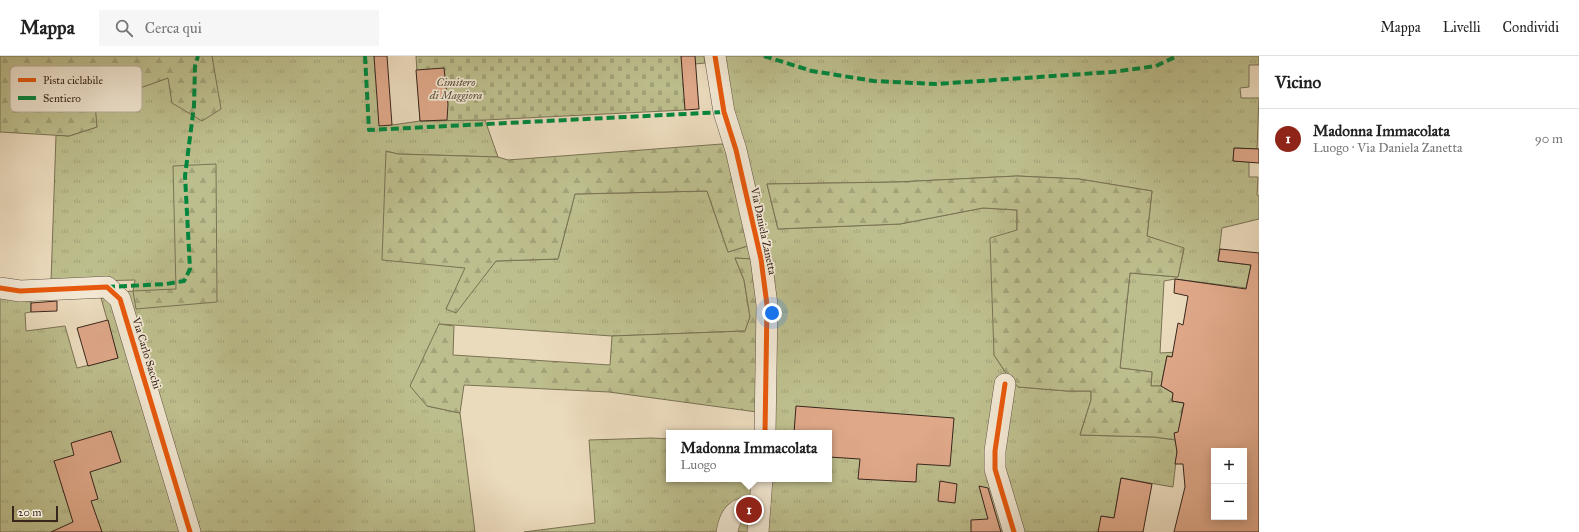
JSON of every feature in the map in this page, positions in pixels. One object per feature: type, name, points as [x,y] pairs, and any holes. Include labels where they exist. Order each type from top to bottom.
[{"type":"street","name":"Via Daniela Zanetta","points":[[715,56],[724,112],[736,150],[761,259],[767,305],[765,430]]},
{"type":"street","name":"Via Carlo Sacchi","points":[[0,288],[20,291],[107,287],[120,299],[190,532]]},
{"type":"street","points":[[1005,384],[995,451],[995,469],[1014,532]]},
{"type":"street","points":[[758,532],[762,482]]},
{"type":"street","points":[[727,532],[729,520],[738,509],[760,504]]},
{"type":"green space","points":[[0,56],[212,56],[221,109],[202,121],[172,103],[168,78],[142,87],[142,66],[10,66],[10,112],[96,112],[97,127],[69,136],[0,132]]},
{"type":"green space","points":[[212,56],[374,56],[392,125],[420,121],[485,120],[498,157],[398,154],[386,151],[466,268],[446,309],[484,276],[496,261],[558,259],[575,194],[707,191],[728,252],[751,245],[752,259],[735,258],[744,280],[750,317],[745,331],[612,336],[439,324],[427,406],[460,413],[475,532],[196,532],[122,292],[133,291],[135,280],[51,282],[56,135],[69,136],[97,127],[95,112],[142,112],[142,87],[213,62]]},
{"type":"green space","name":"Cimitero di Maggiora","points":[[416,56],[704,56],[705,63],[695,64],[685,110],[485,120],[420,121]]},
{"type":"green space","points":[[723,56],[1259,56],[1259,65],[1249,65],[1249,87],[1240,88],[1241,98],[1259,98],[1257,149],[1234,148],[1233,161],[1249,162],[1249,177],[1258,177],[1257,195],[1259,196],[1259,219],[1222,228],[1218,261],[1251,265],[1246,288],[1175,279],[1164,281],[1160,353],[1177,352],[1179,358],[1167,356],[1161,386],[1151,386],[1152,372],[1120,368],[1130,273],[1178,277],[1184,249],[1147,236],[1152,191],[1079,179],[1017,176],[898,182],[767,184],[778,229],[900,224],[983,208],[1017,210],[1017,230],[994,355],[1018,387],[1067,391],[1091,391],[1091,400],[1080,435],[1154,437],[1176,440],[1177,452],[1173,487],[1121,478],[1114,518],[1102,516],[1099,532],[763,532],[768,482],[832,482],[832,430],[771,430],[741,148]]},
{"type":"green space","points":[[722,144],[728,149],[751,245],[728,252],[707,191],[575,194],[558,259],[496,261],[456,313],[446,309],[465,268],[382,260],[386,151],[398,154],[498,157],[508,160]]},
{"type":"green space","points":[[216,164],[217,302],[136,309],[133,291],[176,289],[173,166]]},
{"type":"green space","points":[[1017,176],[1079,179],[1152,191],[1147,236],[1184,248],[1178,277],[1130,273],[1120,368],[1152,372],[1151,386],[1161,386],[1173,393],[1172,401],[1184,403],[1181,415],[1188,416],[1186,431],[1175,433],[1176,440],[1154,437],[1080,435],[1091,400],[1091,391],[1067,391],[1018,387],[1006,373],[994,355],[990,238],[1017,230],[1017,210],[983,208],[900,224],[778,229],[767,184],[898,182]]},
{"type":"green space","points":[[735,258],[752,259],[760,316],[757,412],[609,392],[464,385],[460,413],[427,406],[410,386],[439,324],[454,326],[453,355],[610,365],[612,336],[745,331],[750,317],[744,280]]},
{"type":"green space","points":[[0,294],[31,297],[31,312],[25,313],[26,331],[65,326],[77,368],[118,358],[101,298],[110,297],[186,532],[0,532]]},
{"type":"green space","points":[[666,439],[666,482],[755,482],[751,532],[524,532],[595,523],[589,440]]},
{"type":"building","points":[[374,56],[387,56],[392,125],[379,126]]},
{"type":"building","points":[[681,56],[695,56],[699,109],[685,110]]},
{"type":"building","points":[[444,68],[448,104],[447,120],[420,121],[416,70]]},
{"type":"building","points":[[1234,148],[1259,149],[1259,163],[1233,161]]},
{"type":"building","points":[[1220,249],[1259,253],[1259,532],[1174,532],[1185,487],[1183,464],[1175,464],[1177,452],[1174,433],[1178,432],[1184,403],[1172,401],[1173,393],[1161,386],[1167,356],[1172,357],[1178,323],[1183,325],[1188,296],[1174,293],[1175,279],[1246,289],[1251,265],[1218,261]]},
{"type":"building","points":[[57,301],[57,311],[31,312],[31,303]]},
{"type":"building","points":[[108,320],[118,358],[88,366],[77,328]]},
{"type":"building","points":[[796,406],[954,418],[950,466],[917,464],[916,482],[858,479],[860,459],[832,457],[832,430],[794,430]]},
{"type":"building","points":[[111,431],[121,462],[90,472],[98,499],[91,501],[102,532],[51,532],[73,522],[54,461],[74,455],[71,443]]},
{"type":"building","points":[[1121,478],[1152,484],[1143,532],[1098,532],[1101,516],[1114,518]]},
{"type":"building","points":[[940,481],[957,484],[955,503],[938,501]]},
{"type":"building","points":[[979,486],[988,488],[1001,532],[971,532],[971,520],[988,519]]},
{"type":"marked path","points":[[107,287],[166,284],[184,281],[190,269],[185,176],[194,106],[195,66],[198,56]]},
{"type":"marked path","points":[[365,56],[369,130],[724,112]]},
{"type":"marked path","points":[[764,56],[812,71],[874,81],[936,84],[1112,72],[1156,66],[1177,56]]},
{"type":"cycle path","points":[[715,56],[724,112],[736,150],[761,259],[767,305],[765,430]]},
{"type":"cycle path","points":[[0,288],[20,291],[107,287],[120,299],[190,532]]},
{"type":"cycle path","points":[[1005,384],[995,451],[995,469],[1014,532]]},
{"type":"place","name":"Madonna Immacolata","points":[[749,510]]}]
